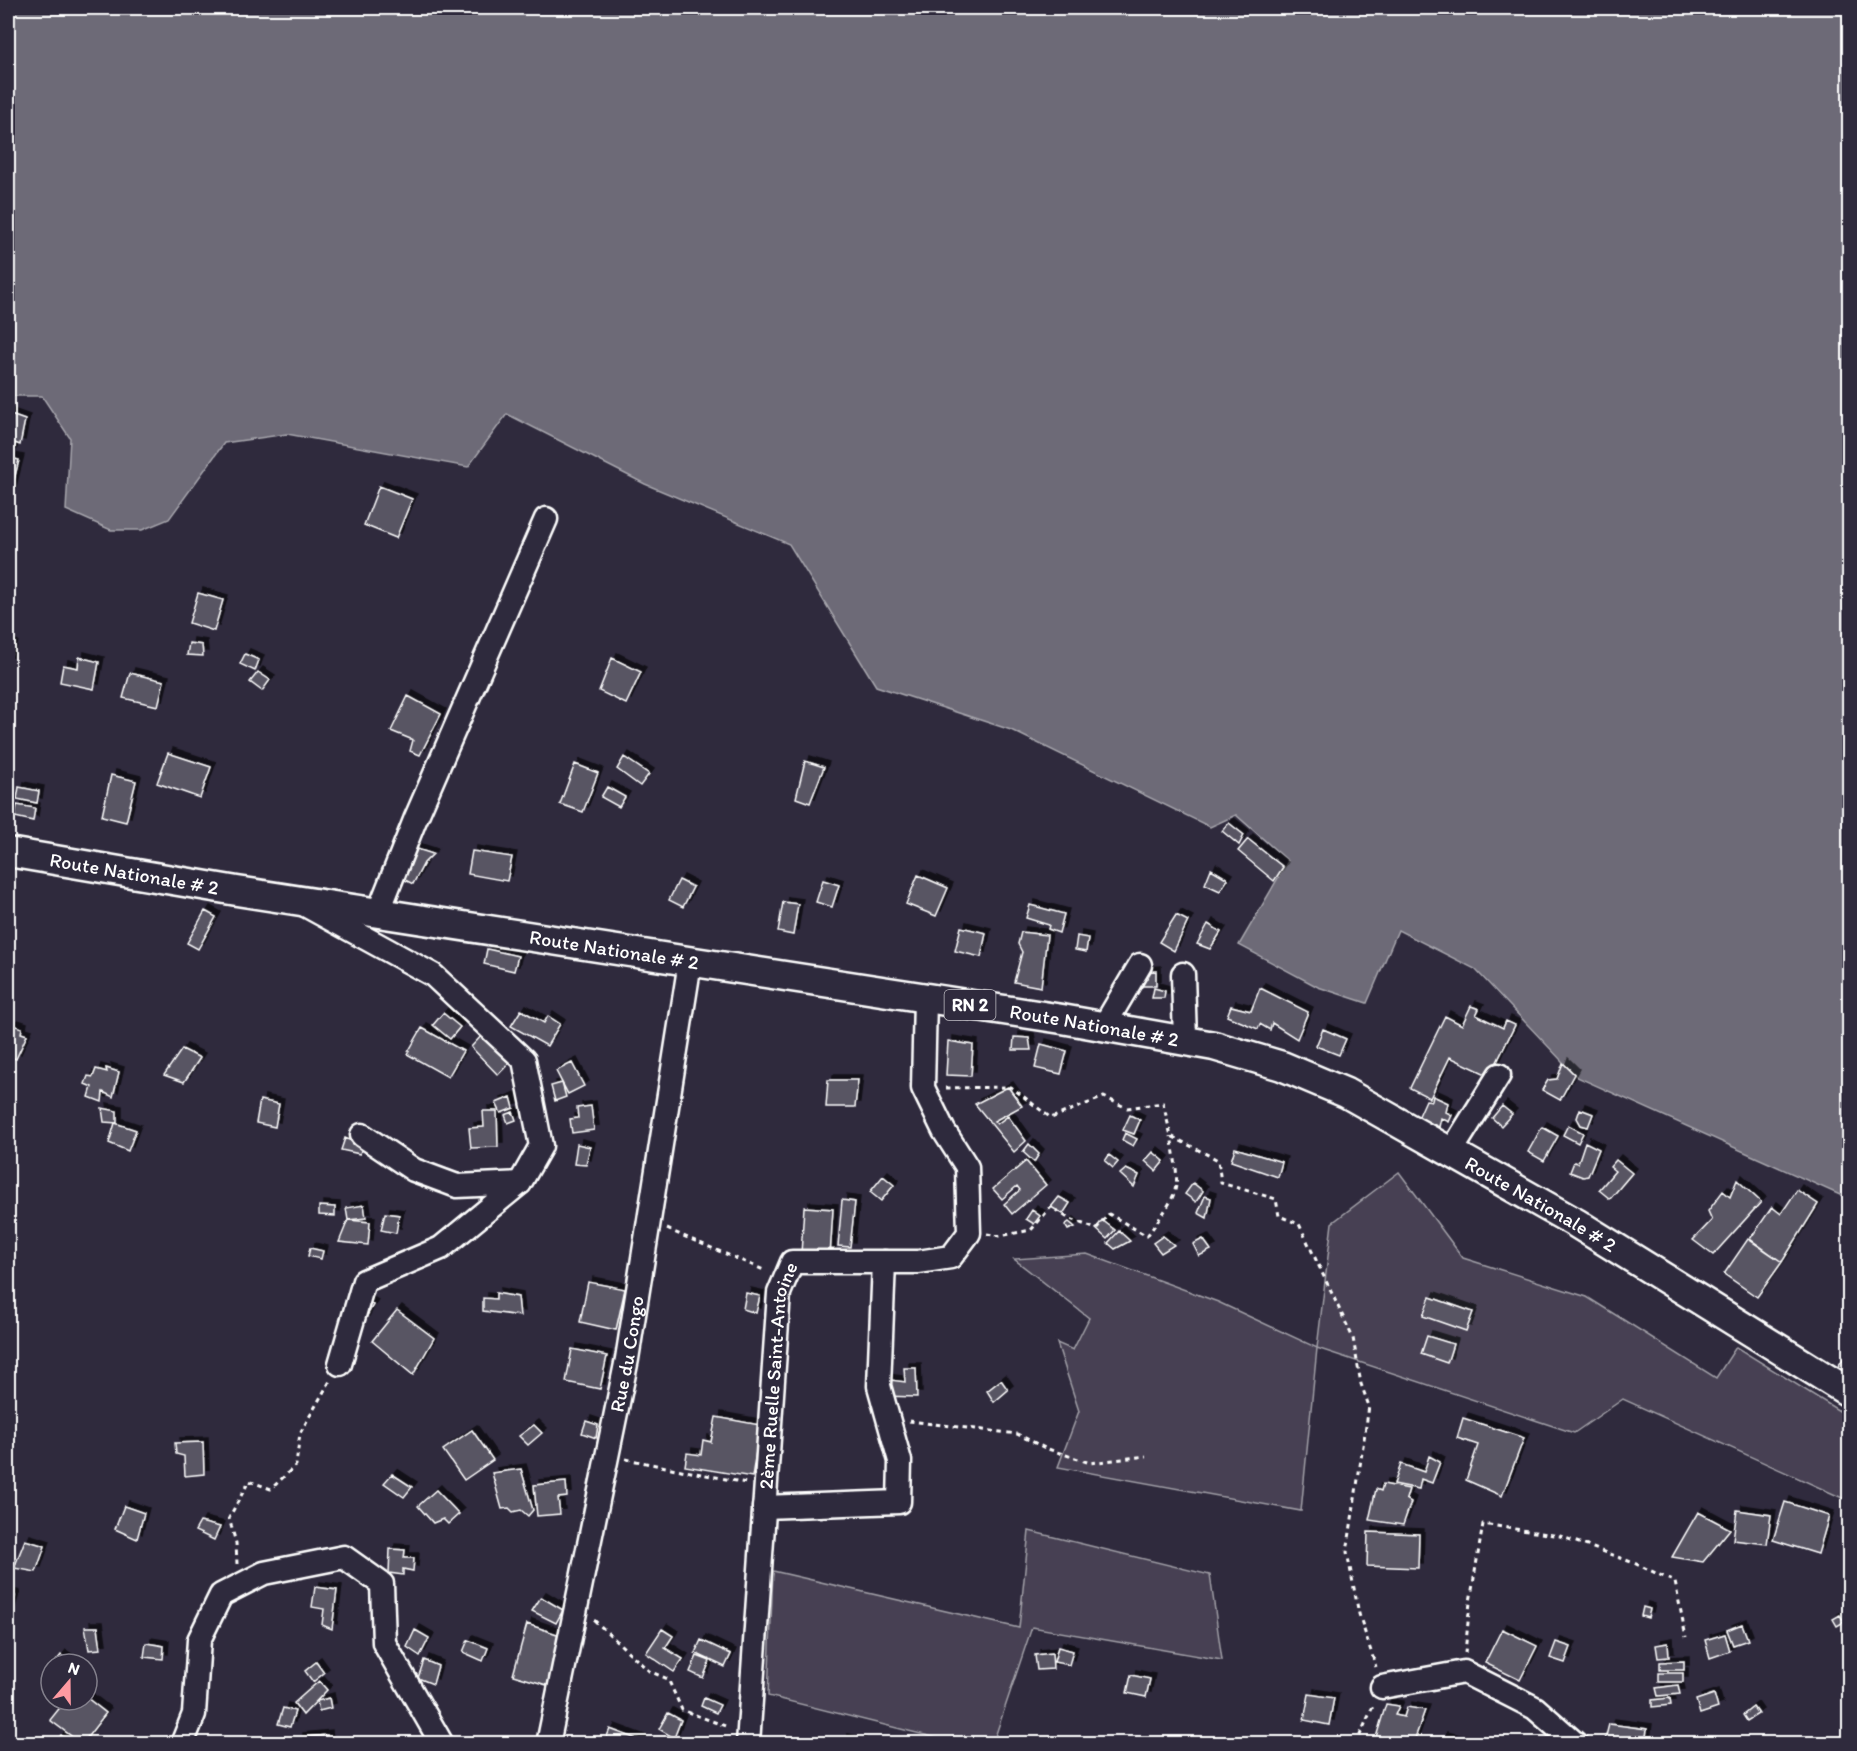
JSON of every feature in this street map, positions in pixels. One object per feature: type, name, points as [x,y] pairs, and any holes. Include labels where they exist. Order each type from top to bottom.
[{"type":"main road","name":"Route Nationale # 2","points":[[8,852],[296,900],[1104,1026],[1185,1041],[1282,1066],[1346,1093],[1576,1223],[1850,1393]]},
{"type":"street","points":[[378,913],[415,820],[546,519]]},
{"type":"street","points":[[296,900],[433,975],[525,1060],[541,1146],[520,1183],[441,1248],[364,1281],[339,1364]]},
{"type":"street","name":"Rue du Congo","points":[[549,1743],[627,1359],[690,962]]},
{"type":"street","points":[[1104,1026],[1140,965]]},
{"type":"street","points":[[1183,974],[1185,1041]]},
{"type":"street","points":[[925,999],[923,1088],[944,1131],[967,1167],[969,1233]]},
{"type":"street","points":[[1451,1152],[1499,1075]]},
{"type":"street","points":[[362,1135],[414,1170],[457,1186],[520,1183]]},
{"type":"street","name":"2ème Ruelle Saint-Antoine","points":[[748,1739],[779,1293],[785,1278],[792,1262],[918,1262],[951,1257],[969,1233]]},
{"type":"street","points":[[765,1497],[899,1502],[900,1461],[879,1386],[884,1262]]},
{"type":"street","points":[[182,1743],[194,1714],[199,1640],[221,1595],[264,1573],[344,1557],[382,1584],[384,1643],[442,1743]]},
{"type":"street","points":[[1382,1687],[1464,1672],[1535,1708],[1576,1743]]},
{"type":"path","points":[[923,1088],[1011,1087],[1051,1118],[1104,1097],[1127,1108],[1163,1103],[1172,1136],[1178,1178],[1174,1198],[1147,1236],[1108,1214],[1096,1229],[1068,1218],[1051,1207],[1031,1230],[1000,1236],[969,1233]]},
{"type":"path","points":[[1172,1136],[1218,1160],[1221,1183],[1276,1199],[1279,1216],[1299,1224],[1353,1338],[1361,1384],[1369,1406],[1347,1552],[1359,1614],[1382,1687],[1356,1743]]},
{"type":"path","points":[[649,1222],[785,1278]]},
{"type":"path","points":[[238,1586],[236,1543],[229,1518],[249,1481],[272,1489],[296,1465],[300,1433],[339,1364]]},
{"type":"path","points":[[888,1418],[1017,1434],[1090,1463],[1146,1456]]},
{"type":"path","points":[[607,1456],[765,1497]]},
{"type":"path","points":[[1464,1672],[1470,1602],[1483,1524],[1560,1536],[1634,1563],[1675,1582],[1686,1637]]},
{"type":"path","points":[[577,1604],[649,1671],[668,1679],[682,1710],[748,1739]]},
{"type":"shaded area","points":[[8,8],[1849,8],[1849,1199],[1577,1077],[1475,969],[1398,930],[1367,1003],[1318,987],[1239,945],[1288,861],[1236,815],[1210,827],[1011,730],[876,686],[789,544],[645,484],[507,414],[468,467],[287,434],[224,443],[169,519],[142,530],[111,530],[66,510],[70,438],[42,396],[8,396]]},
{"type":"shaded area","points":[[1399,1172],[1463,1258],[1587,1297],[1716,1378],[1736,1347],[1849,1417],[1849,1501],[1623,1399],[1574,1433],[1317,1348],[1332,1223]]},
{"type":"shaded area","points":[[1087,1254],[1218,1302],[1317,1348],[1301,1511],[1058,1467],[1079,1411],[1057,1343],[1073,1350],[1089,1318],[1014,1259]]},
{"type":"shaded area","points":[[1029,1531],[1210,1575],[1222,1660],[1032,1627],[993,1743],[957,1743],[768,1696],[773,1571],[1019,1628]]},
{"type":"building","points":[[8,414],[25,420],[20,445],[15,443],[10,458],[19,460],[10,495],[8,494]]},
{"type":"building","points":[[379,486],[412,499],[396,538],[364,525]]},
{"type":"building","points":[[198,593],[223,600],[214,631],[189,623]]},
{"type":"building","points":[[189,643],[202,645],[203,656],[187,655]]},
{"type":"building","points":[[8,644],[13,646],[8,663]]},
{"type":"building","points":[[245,654],[259,660],[255,671],[240,664]]},
{"type":"building","points":[[79,657],[99,662],[94,689],[60,682],[63,665],[78,668]]},
{"type":"building","points":[[612,658],[641,672],[626,704],[599,691]]},
{"type":"building","points":[[258,672],[270,680],[262,691],[250,682]]},
{"type":"building","points":[[130,673],[164,681],[158,706],[123,698]]},
{"type":"building","points":[[408,696],[441,714],[420,755],[410,751],[413,740],[391,731]]},
{"type":"building","points":[[168,753],[211,767],[200,798],[157,783]]},
{"type":"building","points":[[624,757],[649,774],[640,786],[617,769]]},
{"type":"building","points":[[805,761],[824,767],[810,803],[796,798]]},
{"type":"building","points":[[575,764],[598,773],[583,812],[560,804]]},
{"type":"building","points":[[111,775],[136,781],[126,822],[102,816]]},
{"type":"building","points":[[19,787],[39,791],[37,803],[17,799]]},
{"type":"building","points":[[607,787],[625,797],[619,807],[601,797]]},
{"type":"building","points":[[17,805],[35,808],[33,821],[15,817]]},
{"type":"building","points":[[1229,823],[1244,835],[1239,845],[1222,831]]},
{"type":"building","points":[[1248,839],[1283,867],[1274,881],[1238,851]]},
{"type":"building","points":[[414,848],[433,854],[424,863],[413,884],[403,879]]},
{"type":"building","points":[[472,851],[512,857],[507,881],[468,874]]},
{"type":"building","points":[[1211,869],[1228,879],[1220,891],[1205,884]]},
{"type":"building","points":[[918,875],[948,888],[936,916],[906,904]]},
{"type":"building","points":[[679,880],[693,887],[683,907],[669,900]]},
{"type":"building","points":[[823,880],[839,885],[832,907],[816,902]]},
{"type":"building","points":[[783,902],[798,904],[793,935],[778,932]]},
{"type":"building","points":[[1030,905],[1064,914],[1059,933],[1048,929],[1049,925],[1026,918]]},
{"type":"building","points":[[205,911],[216,917],[198,949],[187,943]]},
{"type":"building","points":[[1176,915],[1188,921],[1174,951],[1159,942]]},
{"type":"building","points":[[1208,924],[1221,932],[1210,949],[1197,944]]},
{"type":"building","points":[[961,927],[986,933],[981,957],[955,951]]},
{"type":"building","points":[[1021,932],[1047,935],[1041,987],[1014,982],[1022,952],[1018,944]]},
{"type":"building","points":[[1077,936],[1088,938],[1086,952],[1075,950]]},
{"type":"building","points":[[487,949],[518,956],[514,971],[484,964]]},
{"type":"building","points":[[1156,971],[1156,986],[1140,986],[1142,972]]},
{"type":"building","points":[[1154,988],[1165,991],[1164,998],[1152,998]]},
{"type":"building","points":[[1260,988],[1308,1012],[1297,1039],[1272,1023],[1270,1030],[1260,1024],[1258,1029],[1227,1016],[1231,1006],[1251,1011]]},
{"type":"building","points":[[1471,1006],[1479,1009],[1476,1015],[1503,1028],[1506,1021],[1515,1025],[1490,1076],[1450,1057],[1430,1098],[1410,1088],[1445,1016],[1462,1025]]},
{"type":"building","points":[[521,1010],[544,1023],[548,1016],[560,1024],[547,1046],[511,1026]]},
{"type":"building","points":[[443,1013],[460,1027],[450,1039],[433,1025]]},
{"type":"building","points":[[13,1025],[22,1028],[21,1033],[27,1035],[16,1059],[8,1056],[8,1034]]},
{"type":"building","points":[[422,1028],[463,1051],[448,1077],[407,1054]]},
{"type":"building","points":[[1323,1029],[1346,1039],[1339,1055],[1316,1046]]},
{"type":"building","points":[[484,1033],[511,1061],[498,1075],[471,1047]]},
{"type":"building","points":[[1014,1037],[1029,1038],[1031,1050],[1013,1050]]},
{"type":"building","points":[[948,1041],[973,1045],[971,1076],[946,1075]]},
{"type":"building","points":[[1041,1044],[1067,1051],[1061,1074],[1035,1068]]},
{"type":"building","points":[[182,1049],[200,1058],[184,1082],[164,1075]]},
{"type":"building","points":[[572,1063],[584,1086],[568,1094],[556,1071]]},
{"type":"building","points":[[1563,1063],[1574,1074],[1560,1100],[1542,1090],[1548,1080],[1557,1079]]},
{"type":"building","points":[[106,1068],[119,1072],[113,1097],[103,1092],[102,1102],[89,1097],[92,1087],[85,1084],[88,1076],[93,1077],[96,1069],[107,1072]]},
{"type":"building","points":[[828,1080],[858,1080],[855,1107],[826,1107]]},
{"type":"building","points":[[562,1083],[566,1097],[555,1101],[551,1086]]},
{"type":"building","points":[[1008,1087],[1022,1106],[994,1121],[997,1124],[1008,1116],[1026,1141],[1014,1152],[975,1104]]},
{"type":"building","points":[[1433,1096],[1448,1103],[1446,1112],[1452,1115],[1449,1122],[1441,1118],[1439,1127],[1418,1118],[1426,1100],[1432,1101]]},
{"type":"building","points":[[511,1097],[514,1108],[501,1113],[496,1103]]},
{"type":"building","points":[[260,1100],[279,1104],[275,1127],[256,1123]]},
{"type":"building","points":[[591,1106],[594,1130],[572,1133],[570,1119],[578,1118],[577,1108]]},
{"type":"building","points":[[1502,1106],[1512,1114],[1501,1126],[1492,1118]]},
{"type":"building","points":[[102,1108],[117,1111],[117,1123],[104,1122]]},
{"type":"building","points":[[1580,1109],[1593,1114],[1588,1127],[1581,1125],[1577,1118]]},
{"type":"building","points":[[483,1111],[497,1111],[498,1147],[471,1148],[469,1128],[484,1127]]},
{"type":"building","points":[[513,1112],[516,1120],[508,1123],[505,1115]]},
{"type":"building","points":[[1130,1115],[1140,1120],[1134,1134],[1123,1130]]},
{"type":"building","points":[[115,1123],[136,1130],[128,1151],[109,1143]]},
{"type":"building","points":[[1568,1125],[1583,1133],[1578,1143],[1563,1135]]},
{"type":"building","points":[[1542,1127],[1558,1136],[1544,1161],[1528,1152]]},
{"type":"building","points":[[1125,1133],[1137,1139],[1133,1146],[1122,1140]]},
{"type":"building","points":[[345,1138],[362,1146],[360,1154],[341,1150]]},
{"type":"building","points":[[1585,1142],[1599,1149],[1588,1176],[1583,1177],[1570,1172],[1574,1162],[1578,1163]]},
{"type":"building","points":[[577,1144],[590,1147],[586,1165],[574,1164]]},
{"type":"building","points":[[1029,1144],[1039,1154],[1034,1162],[1023,1152]]},
{"type":"building","points":[[1235,1148],[1282,1162],[1278,1177],[1231,1161]]},
{"type":"building","points":[[1153,1152],[1164,1161],[1156,1171],[1145,1161]]},
{"type":"building","points":[[1109,1155],[1118,1162],[1113,1168],[1105,1161]]},
{"type":"building","points":[[1616,1160],[1632,1173],[1610,1199],[1599,1190],[1615,1171],[1610,1167]]},
{"type":"building","points":[[1026,1161],[1046,1185],[1012,1214],[1004,1204],[1020,1190],[1017,1186],[1002,1199],[993,1189]]},
{"type":"building","points":[[1126,1169],[1139,1175],[1134,1187],[1120,1174]]},
{"type":"building","points":[[883,1176],[894,1185],[881,1201],[870,1192]]},
{"type":"building","points":[[1737,1180],[1761,1202],[1713,1255],[1693,1240],[1712,1220],[1708,1211],[1723,1191],[1730,1197]]},
{"type":"building","points":[[1193,1183],[1203,1191],[1196,1202],[1185,1194]]},
{"type":"building","points":[[1797,1190],[1818,1204],[1782,1262],[1750,1239],[1772,1207],[1781,1214]]},
{"type":"building","points":[[1205,1196],[1211,1198],[1207,1218],[1198,1213]]},
{"type":"building","points":[[1059,1197],[1070,1203],[1063,1214],[1051,1207]]},
{"type":"building","points":[[842,1200],[855,1202],[850,1247],[838,1246]]},
{"type":"building","points":[[364,1205],[366,1218],[348,1220],[346,1208]]},
{"type":"building","points":[[319,1206],[335,1207],[335,1216],[319,1215]]},
{"type":"building","points":[[804,1207],[833,1209],[830,1256],[801,1254]]},
{"type":"building","points":[[1032,1210],[1040,1216],[1034,1224],[1026,1219]]},
{"type":"building","points":[[385,1213],[399,1215],[396,1233],[381,1230]]},
{"type":"building","points":[[348,1220],[370,1222],[368,1245],[339,1242]]},
{"type":"building","points":[[1102,1220],[1115,1230],[1107,1239],[1096,1229]]},
{"type":"building","points":[[1069,1222],[1075,1227],[1068,1230],[1065,1225]]},
{"type":"building","points":[[1119,1231],[1130,1241],[1115,1249],[1108,1243]]},
{"type":"building","points":[[1163,1236],[1174,1245],[1161,1253],[1153,1243]]},
{"type":"building","points":[[1203,1239],[1211,1250],[1199,1256],[1193,1244]]},
{"type":"building","points":[[1748,1239],[1782,1262],[1757,1297],[1724,1274]]},
{"type":"building","points":[[310,1248],[323,1251],[321,1259],[308,1256]]},
{"type":"building","points":[[588,1282],[625,1289],[616,1330],[580,1322]]},
{"type":"building","points":[[496,1293],[518,1297],[520,1316],[483,1311],[483,1298],[496,1299]]},
{"type":"building","points":[[746,1293],[760,1296],[756,1313],[743,1309]]},
{"type":"building","points":[[1430,1297],[1473,1312],[1466,1331],[1423,1316]]},
{"type":"building","points":[[363,1299],[373,1305],[364,1321],[354,1315]]},
{"type":"building","points":[[397,1310],[434,1338],[413,1375],[372,1341]]},
{"type":"building","points":[[1427,1336],[1453,1344],[1447,1363],[1421,1354]]},
{"type":"building","points":[[572,1349],[607,1356],[600,1389],[566,1382]]},
{"type":"building","points":[[1850,1349],[1850,1387],[1832,1375]]},
{"type":"building","points":[[904,1368],[916,1368],[917,1397],[882,1396],[883,1379],[905,1382]]},
{"type":"building","points":[[1001,1380],[1008,1390],[994,1402],[987,1391]]},
{"type":"building","points":[[716,1417],[760,1425],[752,1477],[685,1466],[687,1453],[701,1455],[703,1440],[711,1442]]},
{"type":"building","points":[[1463,1418],[1524,1438],[1502,1496],[1466,1480],[1478,1445],[1457,1438]]},
{"type":"building","points":[[586,1421],[598,1425],[596,1438],[582,1433]]},
{"type":"building","points":[[534,1425],[542,1433],[528,1445],[519,1436]]},
{"type":"building","points":[[472,1430],[493,1460],[464,1480],[443,1450]]},
{"type":"building","points":[[203,1442],[204,1474],[185,1476],[184,1456],[176,1454],[175,1443]]},
{"type":"building","points":[[1429,1456],[1440,1462],[1432,1483],[1421,1479],[1419,1489],[1394,1484],[1401,1464],[1424,1472]]},
{"type":"building","points":[[521,1469],[533,1510],[528,1516],[521,1510],[513,1512],[509,1508],[502,1509],[492,1473]]},
{"type":"building","points":[[392,1474],[412,1487],[404,1497],[384,1483]]},
{"type":"building","points":[[566,1482],[567,1497],[558,1498],[560,1514],[537,1516],[534,1485]]},
{"type":"building","points":[[1383,1484],[1409,1489],[1406,1499],[1411,1502],[1403,1525],[1369,1520],[1376,1489],[1381,1491]]},
{"type":"building","points":[[436,1490],[459,1514],[448,1524],[443,1519],[433,1523],[418,1506]]},
{"type":"building","points":[[1785,1502],[1829,1516],[1818,1554],[1773,1540]]},
{"type":"building","points":[[124,1506],[144,1513],[137,1539],[115,1529]]},
{"type":"building","points":[[1737,1510],[1771,1515],[1767,1544],[1733,1540]]},
{"type":"building","points":[[1698,1512],[1730,1529],[1703,1562],[1672,1557]]},
{"type":"building","points":[[200,1522],[220,1527],[214,1540],[195,1531]]},
{"type":"building","points":[[1368,1532],[1419,1534],[1418,1568],[1367,1566]]},
{"type":"building","points":[[25,1540],[45,1546],[36,1572],[14,1568]]},
{"type":"building","points":[[390,1549],[405,1550],[404,1558],[414,1558],[413,1571],[403,1569],[403,1575],[389,1573]]},
{"type":"building","points":[[315,1587],[337,1590],[332,1629],[322,1625],[324,1609],[312,1607]]},
{"type":"building","points":[[8,1594],[15,1596],[9,1615],[8,1615]]},
{"type":"building","points":[[541,1597],[563,1610],[556,1623],[532,1611]]},
{"type":"building","points":[[1643,1607],[1650,1609],[1648,1618],[1641,1616]]},
{"type":"building","points":[[1840,1615],[1844,1622],[1837,1626],[1833,1619]]},
{"type":"building","points":[[527,1624],[560,1635],[550,1686],[513,1675]]},
{"type":"building","points":[[1742,1624],[1748,1640],[1733,1645],[1727,1630]]},
{"type":"building","points":[[85,1627],[98,1627],[101,1649],[89,1650]]},
{"type":"building","points":[[662,1629],[673,1636],[665,1648],[683,1659],[674,1672],[646,1653]]},
{"type":"building","points":[[1502,1629],[1537,1646],[1520,1680],[1485,1663]]},
{"type":"building","points":[[415,1630],[429,1638],[420,1656],[407,1647]]},
{"type":"building","points":[[1725,1634],[1730,1651],[1710,1658],[1705,1640]]},
{"type":"building","points":[[468,1640],[488,1648],[483,1661],[463,1652]]},
{"type":"building","points":[[701,1640],[731,1654],[725,1667],[695,1653]]},
{"type":"building","points":[[1556,1642],[1571,1647],[1565,1663],[1550,1658]]},
{"type":"building","points":[[146,1643],[164,1646],[163,1659],[144,1657]]},
{"type":"building","points":[[1668,1643],[1669,1657],[1658,1658],[1656,1645]]},
{"type":"building","points":[[1058,1647],[1073,1651],[1069,1665],[1054,1662]]},
{"type":"building","points":[[1052,1653],[1053,1669],[1037,1670],[1035,1655]]},
{"type":"building","points":[[697,1656],[710,1661],[703,1678],[690,1672]]},
{"type":"building","points":[[424,1660],[438,1666],[433,1684],[418,1678]]},
{"type":"building","points":[[1684,1661],[1684,1670],[1660,1670],[1660,1662]]},
{"type":"building","points":[[316,1662],[324,1673],[313,1682],[305,1671]]},
{"type":"building","points":[[1659,1673],[1683,1673],[1683,1682],[1659,1682]]},
{"type":"building","points":[[1131,1675],[1150,1679],[1146,1697],[1127,1693]]},
{"type":"building","points":[[319,1681],[327,1690],[303,1715],[294,1703]]},
{"type":"building","points":[[1678,1685],[1680,1694],[1658,1696],[1656,1688]]},
{"type":"building","points":[[1309,1694],[1334,1698],[1329,1725],[1304,1720]]},
{"type":"building","points":[[1714,1694],[1718,1708],[1700,1714],[1696,1700]]},
{"type":"building","points":[[329,1698],[331,1708],[319,1711],[317,1701]]},
{"type":"building","points":[[704,1698],[720,1705],[716,1713],[701,1706]]},
{"type":"building","points":[[1670,1698],[1671,1705],[1652,1707],[1652,1700]]},
{"type":"building","points":[[1386,1704],[1399,1706],[1395,1715],[1404,1717],[1407,1707],[1425,1710],[1413,1744],[1374,1744]]},
{"type":"building","points":[[99,1707],[106,1713],[82,1744],[50,1720],[56,1712],[99,1712]]},
{"type":"building","points":[[1753,1707],[1758,1714],[1747,1721],[1743,1715]]},
{"type":"building","points":[[283,1708],[295,1711],[290,1727],[278,1724]]},
{"type":"building","points":[[668,1713],[681,1720],[674,1738],[659,1729]]},
{"type":"building","points":[[1609,1724],[1647,1729],[1645,1744],[1604,1744]]},
{"type":"building","points":[[610,1729],[642,1741],[641,1744],[604,1744]]},
{"type":"building","points":[[61,1735],[71,1743],[71,1744],[54,1744]]},
{"type":"building","points":[[327,1735],[328,1744],[298,1744],[298,1738]]},
{"type":"building","points":[[1442,1737],[1459,1741],[1459,1744],[1441,1744]]},
{"type":"building","points":[[843,1739],[861,1743],[861,1744],[842,1744]]}]
